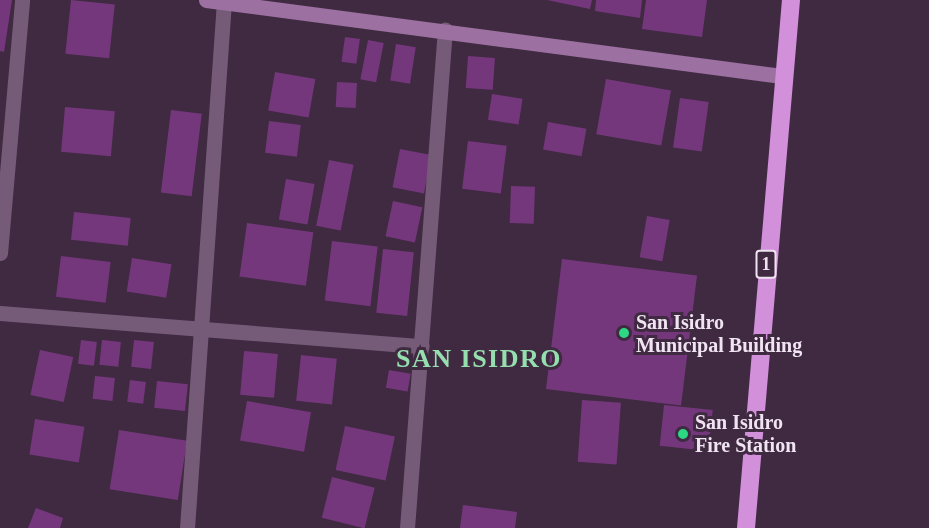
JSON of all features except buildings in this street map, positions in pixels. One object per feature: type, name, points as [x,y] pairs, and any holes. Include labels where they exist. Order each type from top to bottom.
[{"type":"highway","name":"1","points":[[746,528],[782,76],[791,0]]},
{"type":"street","points":[[0,254],[22,0]]},
{"type":"street","points":[[206,0],[445,29],[782,76]]},
{"type":"street","points":[[187,528],[224,2]]},
{"type":"street","points":[[407,528],[445,29]]},
{"type":"street","points":[[0,313],[422,346]]},
{"type":"place","name":"San Isidro Municipal Building","points":[[624,333]]},
{"type":"place","name":"San Isidro Fire Station","points":[[683,434]]},
{"type":"district","name":"SAN ISIDRO","points":[[479,359]]}]
